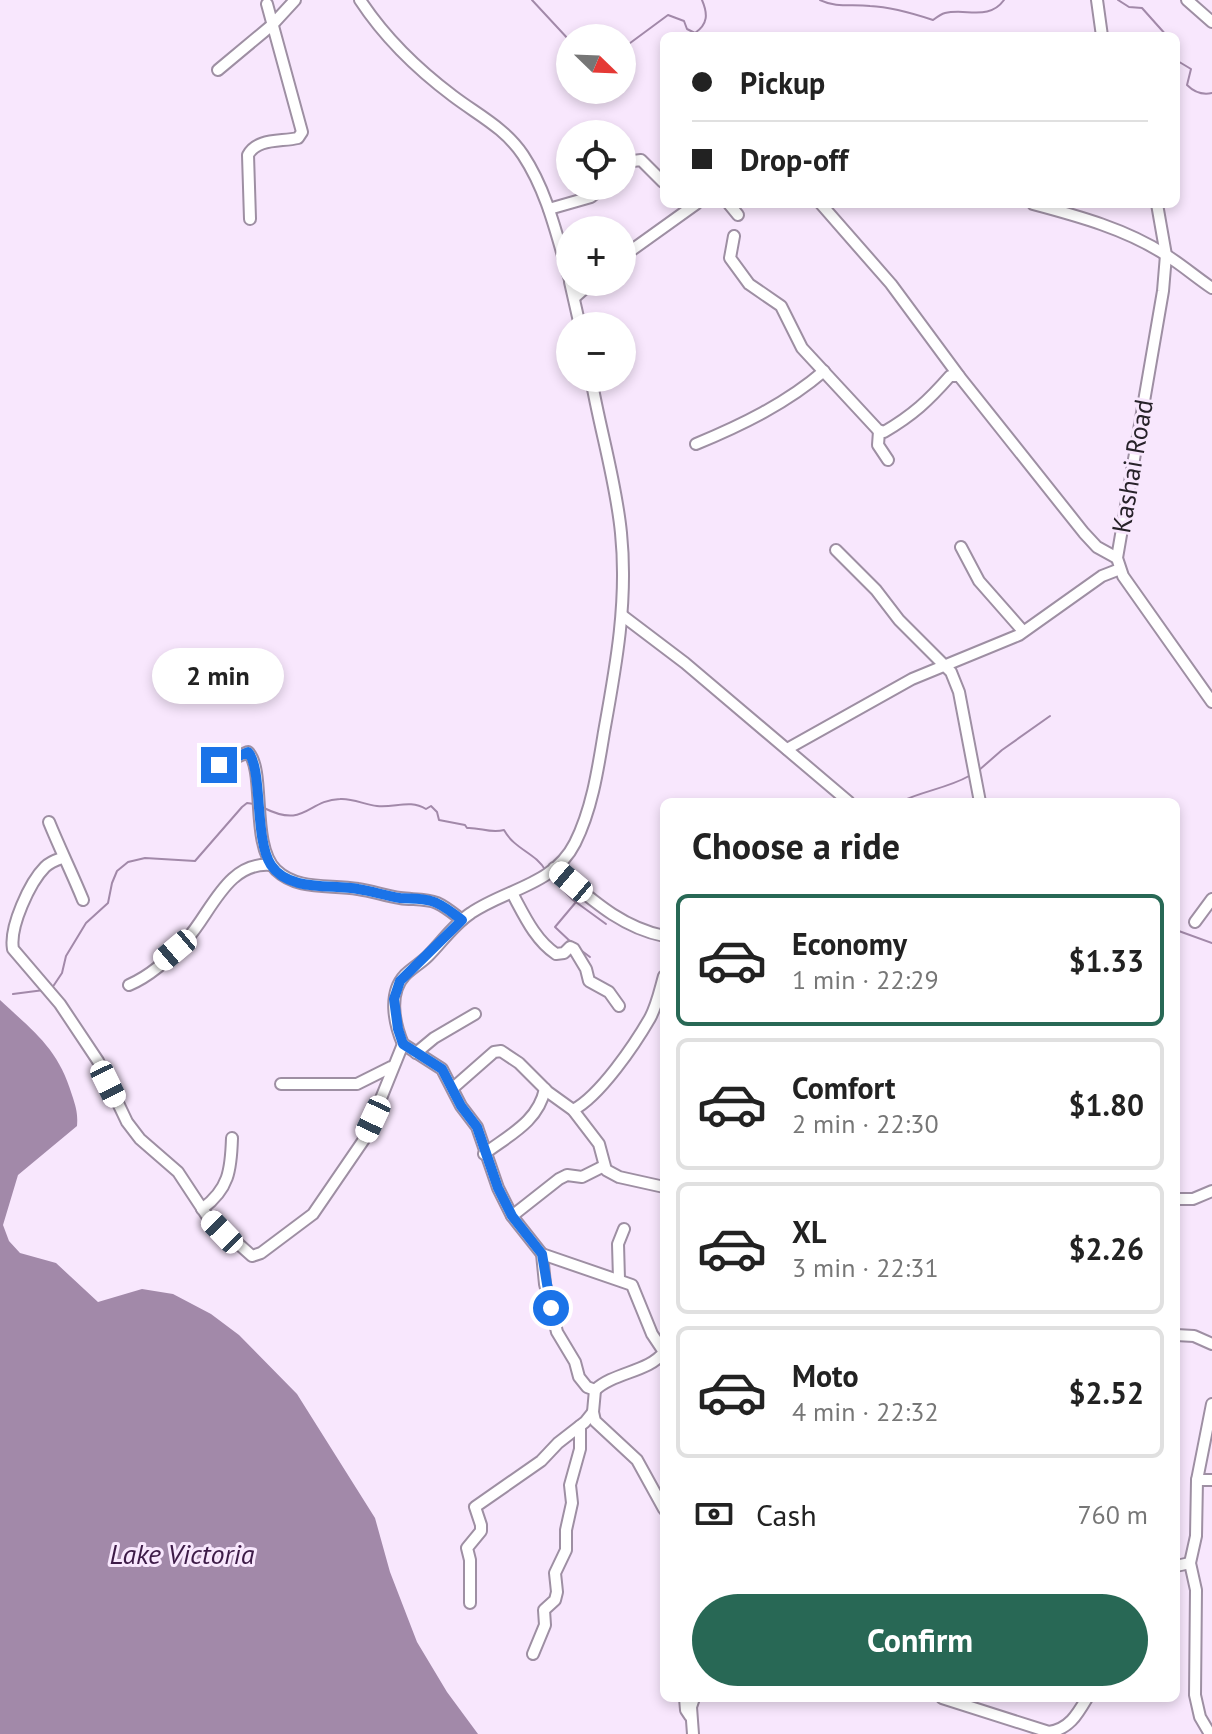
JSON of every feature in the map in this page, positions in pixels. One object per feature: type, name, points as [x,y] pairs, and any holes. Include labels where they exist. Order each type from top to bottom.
[{"type":"street","points":[[218,70],[272,25],[295,0]]},
{"type":"street","points":[[360,0],[394,45],[445,90],[493,123],[522,154],[549,209],[556,233]]},
{"type":"street","points":[[1097,0],[1101,32]]},
{"type":"street","points":[[1187,0],[1212,22]]},
{"type":"street","points":[[250,219],[248,155],[252,147],[298,138],[302,132],[267,4]]},
{"type":"street","points":[[636,161],[641,160],[660,179]]},
{"type":"street","points":[[549,209],[580,200]]},
{"type":"street","points":[[636,247],[690,208]]},
{"type":"street","points":[[732,208],[738,215]]},
{"type":"street","points":[[787,749],[944,664],[1023,631],[1118,563],[1084,533],[959,376],[891,284],[824,208]]},
{"type":"street","points":[[1047,208],[1100,223],[1166,255],[1212,288]]},
{"type":"street","name":"Kashai Road","points":[[1158,208],[1166,255],[1163,291],[1118,563],[1212,702]]},
{"type":"street","points":[[734,236],[729,255],[734,265],[749,284],[781,306],[802,348],[879,431],[884,432],[923,406],[950,376],[959,376]]},
{"type":"street","points":[[575,297],[578,312]]},
{"type":"street","points":[[696,444],[788,399],[824,371]]},
{"type":"street","points":[[62,858],[46,865],[36,880],[17,916],[11,938],[13,949],[60,1004],[98,1061],[127,1122],[140,1139],[178,1172],[202,1209],[222,1232],[252,1256],[261,1253],[313,1214],[365,1138],[403,1044],[394,999],[400,981],[462,920],[554,868],[575,842],[587,810],[608,715],[623,616],[620,526],[594,392]]},
{"type":"street","points":[[879,431],[878,445],[888,460]]},
{"type":"street","points":[[961,547],[979,581],[1023,631]]},
{"type":"street","points":[[836,550],[955,679],[979,798]]},
{"type":"street","points":[[623,616],[685,663],[844,798]]},
{"type":"street","points":[[219,765],[248,752],[255,760],[261,826],[271,865],[280,874],[307,885],[428,900],[443,906],[462,920]]},
{"type":"street","points":[[49,822],[62,858],[83,900]]},
{"type":"street","points":[[129,985],[145,976],[185,941],[222,888],[252,868],[271,865]]},
{"type":"street","points":[[554,868],[623,922],[660,935]]},
{"type":"street","points":[[512,893],[545,945],[556,954],[564,953],[570,947],[574,949],[589,981],[609,992],[619,1006]]},
{"type":"street","points":[[1195,922],[1212,899]]},
{"type":"street","points":[[573,1110],[594,1092],[642,1029],[660,989]]},
{"type":"street","points":[[416,1053],[434,1038],[475,1014]]},
{"type":"street","points":[[403,1044],[442,1069],[461,1106],[477,1127],[484,1154],[512,1216],[542,1254],[545,1284],[557,1332],[587,1387],[595,1390],[660,1358]]},
{"type":"street","points":[[453,1088],[494,1052],[501,1051],[573,1110],[599,1144],[604,1166],[619,1177],[660,1186]]},
{"type":"street","points":[[281,1084],[357,1084],[393,1066]]},
{"type":"street","points":[[484,1154],[531,1120],[540,1108],[545,1089]]},
{"type":"street","points":[[202,1209],[224,1188],[232,1138]]},
{"type":"street","points":[[512,1216],[559,1179],[572,1175],[582,1177],[604,1166]]},
{"type":"street","points":[[1180,1199],[1193,1199],[1212,1191]]},
{"type":"street","points":[[619,1279],[618,1244],[624,1229]]},
{"type":"street","points":[[542,1254],[627,1281],[635,1289],[660,1350]]},
{"type":"street","points":[[1180,1335],[1194,1336],[1212,1344]]},
{"type":"street","points":[[595,1390],[595,1421],[637,1460],[660,1502]]},
{"type":"street","points":[[1210,1734],[1200,1717],[1195,1695],[1196,1590],[1190,1563],[1196,1536],[1197,1480],[1212,1404]]},
{"type":"street","points":[[470,1603],[467,1548],[479,1535],[481,1525],[475,1507],[541,1461],[593,1412]]},
{"type":"street","points":[[533,1654],[545,1625],[544,1610],[555,1600],[555,1573],[566,1550],[566,1530],[572,1503],[570,1485],[580,1449],[580,1426]]},
{"type":"street","points":[[1197,1480],[1212,1480]]},
{"type":"street","points":[[1180,1565],[1190,1563]]},
{"type":"street","points":[[685,1702],[691,1718]]},
{"type":"street","points":[[693,1702],[693,1734]]},
{"type":"street","points":[[955,1702],[1049,1732],[1060,1732],[1084,1702]]},
{"type":"water","name":"Lake Victoria","points":[[0,1000],[34,1032],[60,1065],[75,1103],[77,1118],[77,1126],[18,1175],[3,1225],[9,1241],[20,1253],[56,1263],[98,1302],[142,1289],[173,1294],[211,1314],[239,1335],[297,1394],[375,1518],[390,1572],[417,1642],[447,1692],[478,1734],[0,1734]]},
{"type":"waterway","points":[[532,0],[556,26]]},
{"type":"waterway","points":[[696,32],[706,18],[702,0]]},
{"type":"waterway","points":[[820,0],[838,5],[886,8],[933,20],[945,13],[984,12],[1004,0]]},
{"type":"waterway","points":[[1118,0],[1129,7],[1142,8],[1163,32]]},
{"type":"waterway","points":[[636,39],[668,15],[684,21],[687,29],[693,32]]},
{"type":"waterway","points":[[1180,62],[1191,69],[1187,85],[1205,94],[1212,93]]},
{"type":"waterway","points":[[978,771],[1050,716]]},
{"type":"waterway","points":[[910,798],[969,776]]},
{"type":"waterway","points":[[264,808],[289,816],[340,799],[377,806],[408,804],[426,809],[431,806],[439,820],[467,828],[504,830],[546,871]]},
{"type":"waterway","points":[[52,988],[62,973],[66,956],[86,923],[108,903],[117,871],[128,862],[145,858],[195,861],[242,807],[247,803],[254,804]]},
{"type":"waterway","points":[[550,876],[573,900],[606,924]]},
{"type":"waterway","points":[[573,944],[555,927],[576,902]]},
{"type":"waterway","points":[[1180,931],[1212,943]]},
{"type":"waterway","points":[[578,948],[590,957]]},
{"type":"waterway","points":[[13,994],[44,990]]},
{"type":"route","points":[[219,765],[248,752],[255,760],[257,804],[264,844],[271,865],[280,874],[324,888],[357,889],[428,900],[443,906],[462,920],[400,981],[394,999],[398,1029],[403,1044],[442,1069],[461,1106],[477,1127],[484,1154],[512,1216],[542,1254],[551,1308]]}]
